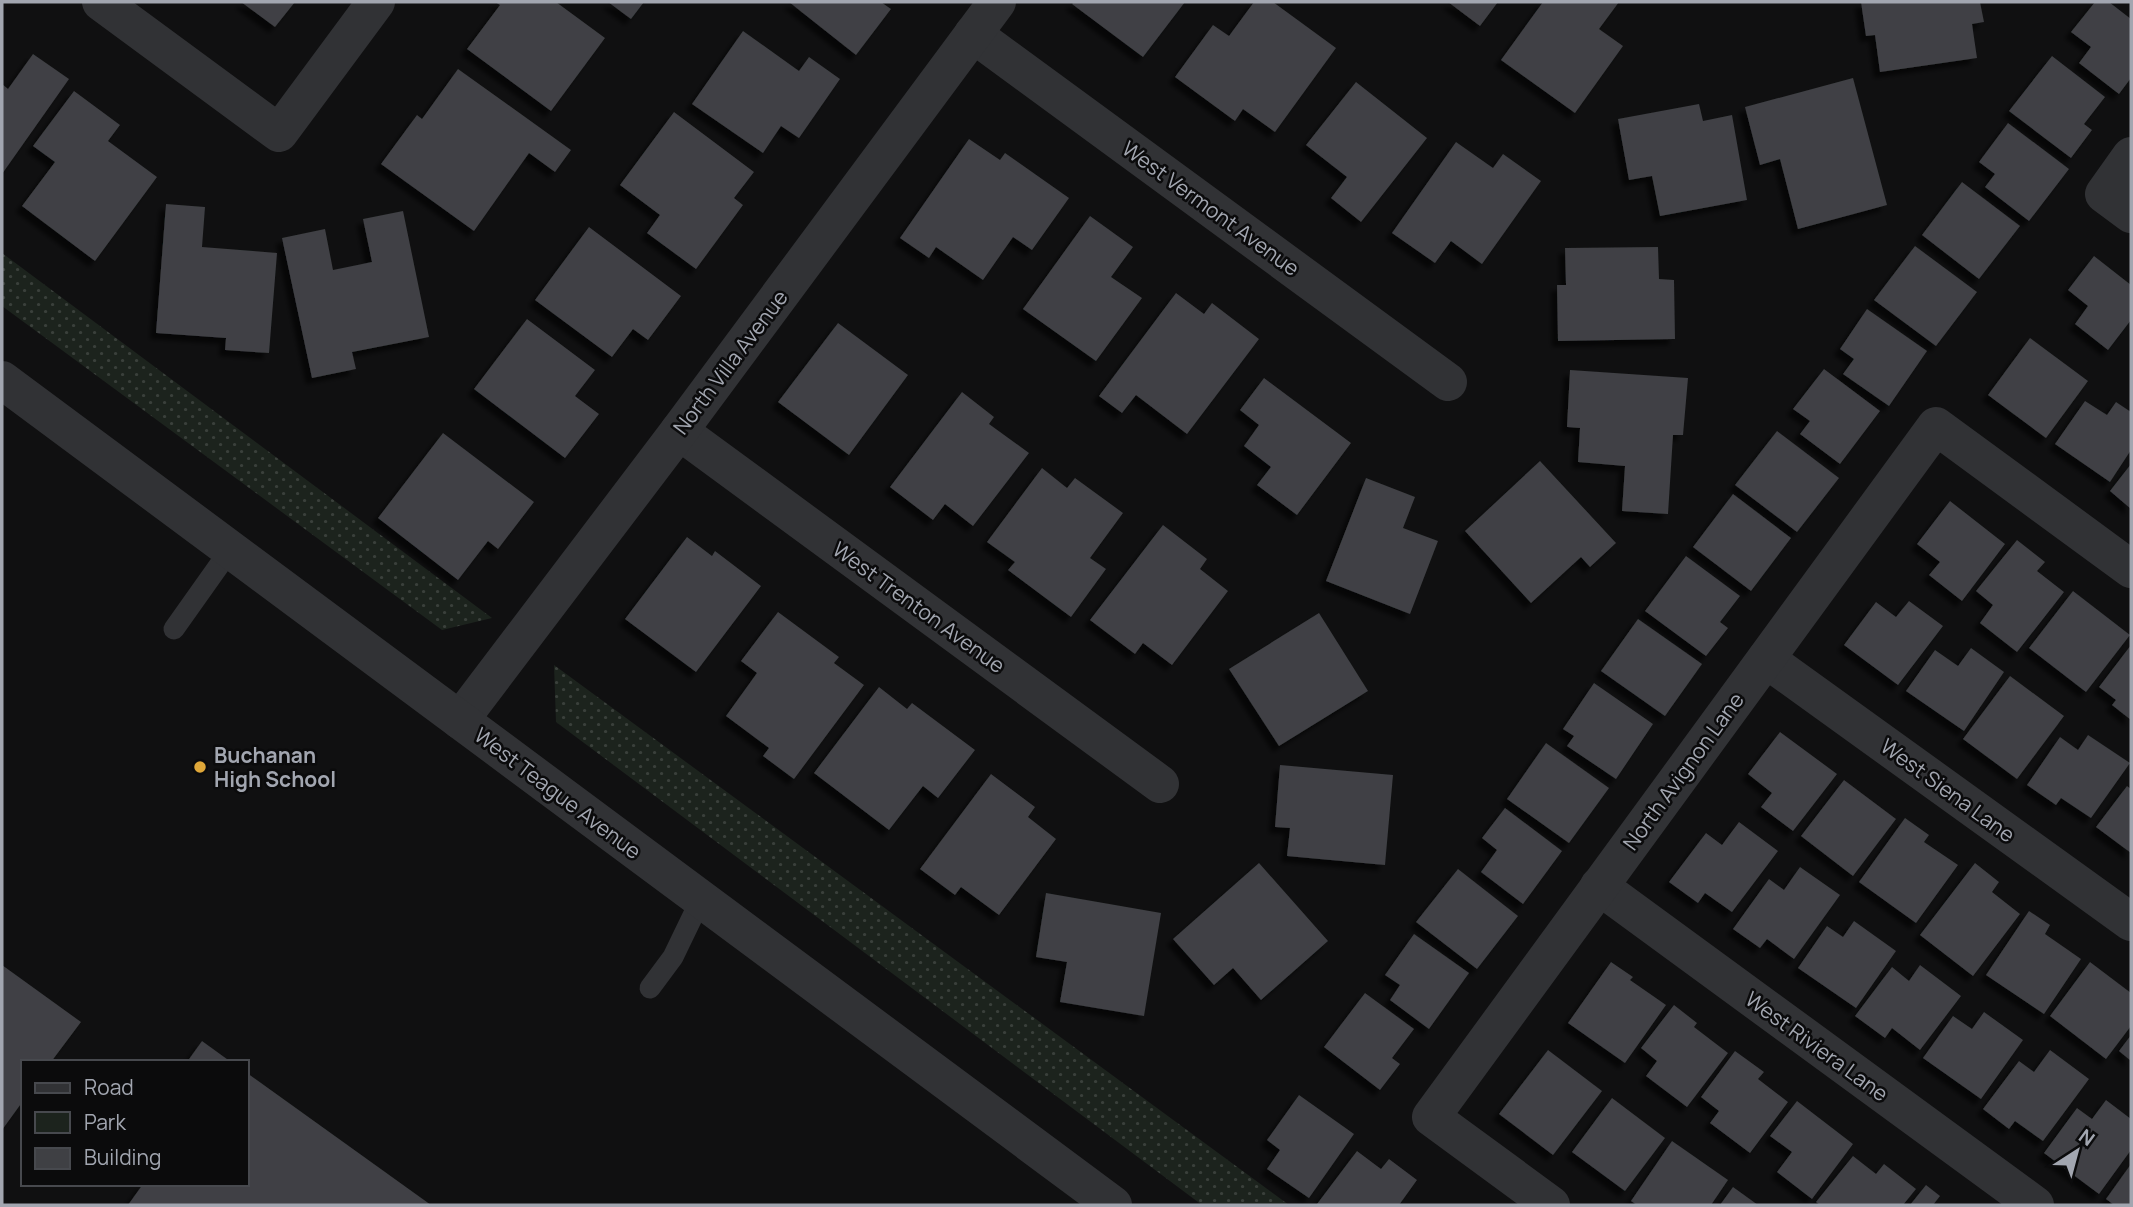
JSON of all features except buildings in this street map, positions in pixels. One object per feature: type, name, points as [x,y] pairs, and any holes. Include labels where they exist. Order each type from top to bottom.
[{"type":"street","points":[[100,2],[279,133],[376,2]]},
{"type":"street","name":"North Villa Avenue","points":[[460,720],[679,431],[997,2]]},
{"type":"street","name":"West Vermont Avenue","points":[[973,34],[1448,382]]},
{"type":"street","points":[[2118,204],[2131,156]]},
{"type":"street","name":"West Teague Avenue","points":[[2,380],[1113,1205]]},
{"type":"street","name":"North Avignon Lane","points":[[1551,1205],[1431,1117],[1936,426],[2131,569]]},
{"type":"street","name":"West Trenton Avenue","points":[[679,431],[1160,784]]},
{"type":"street","name":"West Siena Lane","points":[[1766,659],[2131,922]]},
{"type":"street","name":"West Riviera Lane","points":[[1599,886],[2035,1205]]},
{"type":"lane","points":[[174,629],[230,550]]},
{"type":"lane","points":[[650,988],[673,957],[701,899]]},
{"type":"green space","points":[[2,253],[492,618],[442,630],[2,306]]},
{"type":"green space","points":[[554,665],[1289,1205],[1202,1205],[556,722]]},
{"type":"place","name":"Buchanan High School","points":[[200,767]]}]
